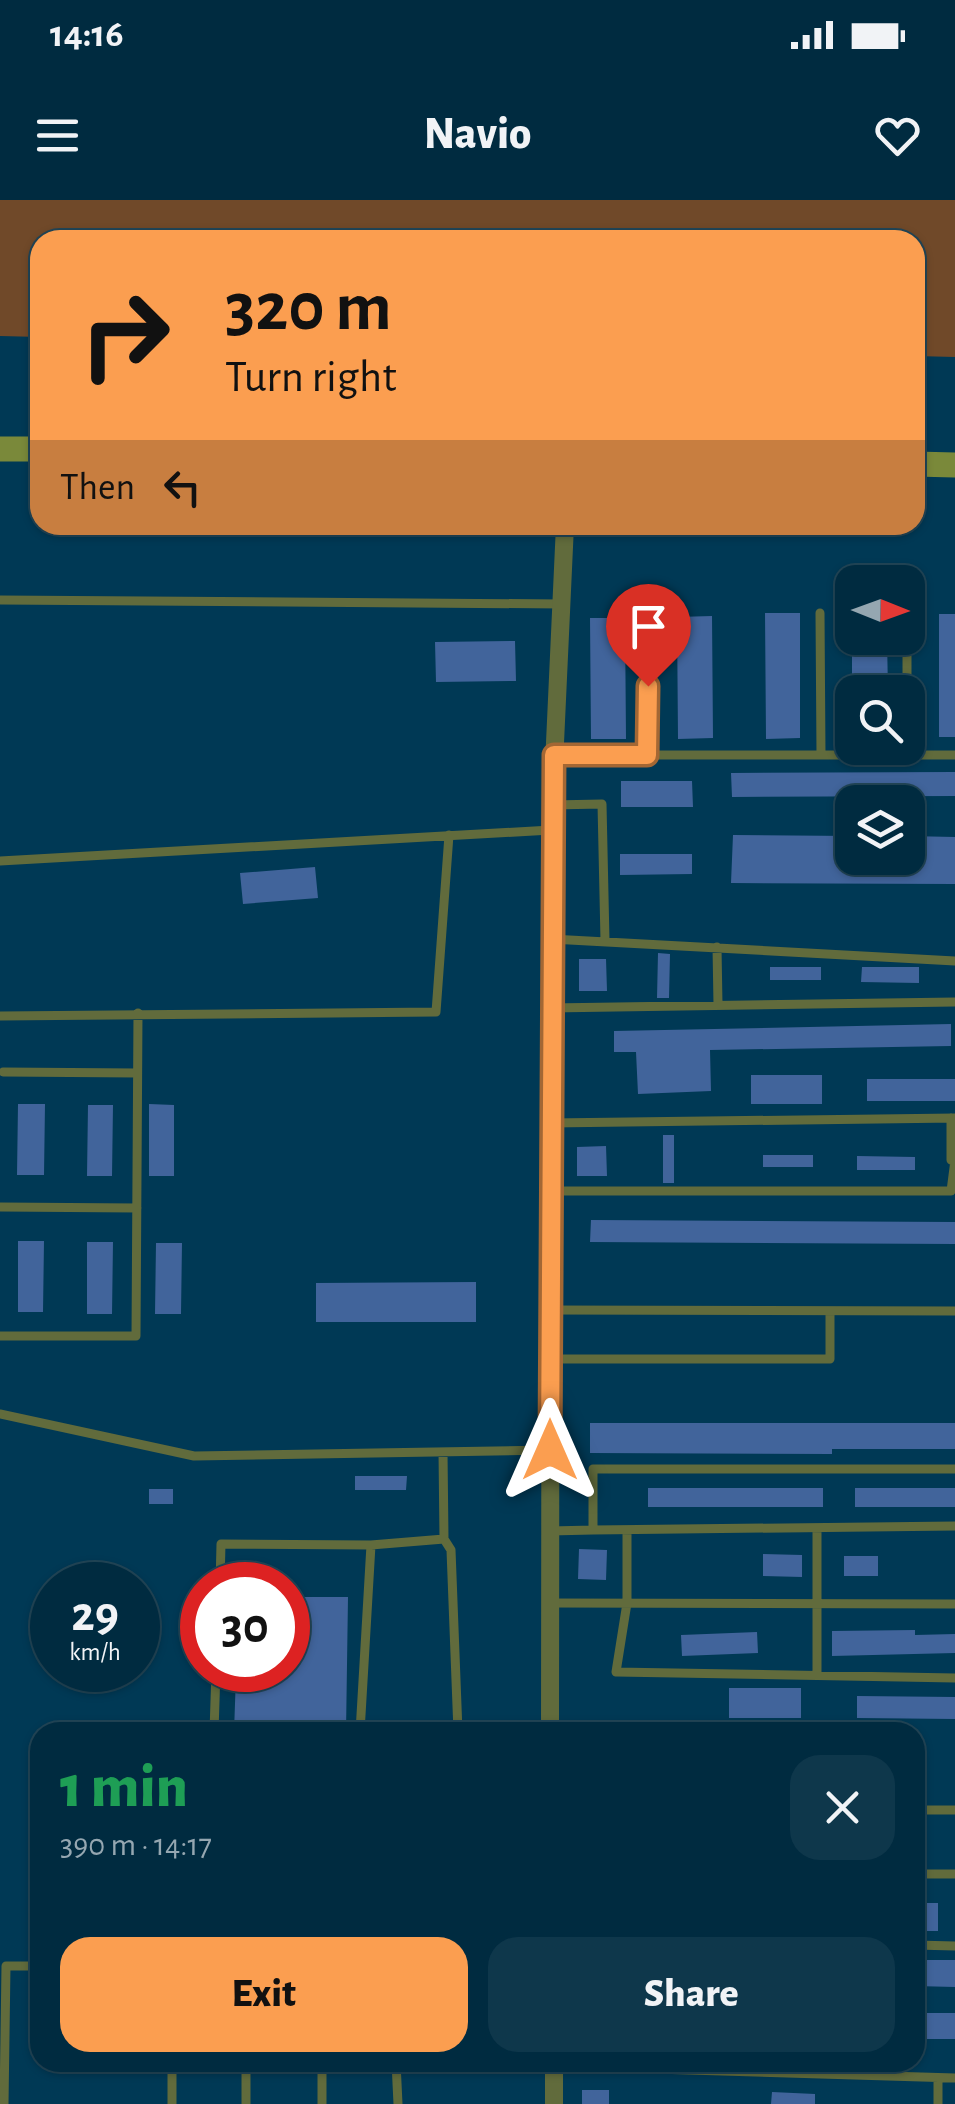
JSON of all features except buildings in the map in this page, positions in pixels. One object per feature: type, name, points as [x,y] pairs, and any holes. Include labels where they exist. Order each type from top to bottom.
[{"type":"main road","points":[[0,448],[30,449]]},
{"type":"main road","points":[[925,464],[955,465]]},
{"type":"street","points":[[550,1722],[551,830],[565,535]]},
{"type":"street","points":[[554,2072],[554,2104]]},
{"type":"lane","points":[[0,600],[562,604]]},
{"type":"lane","points":[[820,613],[821,755]]},
{"type":"lane","points":[[647,755],[648,616]]},
{"type":"lane","points":[[925,752],[955,754]]},
{"type":"lane","points":[[554,755],[835,754]]},
{"type":"lane","points":[[552,805],[602,804],[605,941]]},
{"type":"lane","points":[[0,861],[551,830]]},
{"type":"lane","points":[[0,1016],[436,1012],[448,835]]},
{"type":"lane","points":[[550,938],[955,961]]},
{"type":"lane","points":[[717,948],[718,1005]]},
{"type":"lane","points":[[550,1008],[955,1002]]},
{"type":"lane","points":[[0,1336],[136,1336],[138,1013]]},
{"type":"lane","points":[[3,1072],[137,1073]]},
{"type":"lane","points":[[550,1123],[953,1118],[951,1191],[550,1192]]},
{"type":"lane","points":[[0,1207],[137,1208]]},
{"type":"lane","points":[[550,1310],[955,1311]]},
{"type":"lane","points":[[550,1359],[830,1359],[830,1311]]},
{"type":"lane","points":[[0,1414],[194,1456],[550,1450]]},
{"type":"lane","points":[[444,1452],[444,1540],[451,1550],[458,1722]]},
{"type":"lane","points":[[593,1530],[593,1469],[955,1470]]},
{"type":"lane","points":[[550,1531],[955,1526]]},
{"type":"lane","points":[[817,1528],[817,1675]]},
{"type":"lane","points":[[627,1530],[627,1603],[616,1672],[955,1678]]},
{"type":"lane","points":[[221,1562],[222,1544],[371,1545],[444,1540]]},
{"type":"lane","points":[[361,1722],[371,1545]]},
{"type":"lane","points":[[550,1603],[955,1604]]},
{"type":"lane","points":[[214,1722],[215,1692]]},
{"type":"lane","points":[[925,1810],[955,1810]]},
{"type":"lane","points":[[925,1874],[955,1874]]},
{"type":"lane","points":[[925,1945],[955,1946]]},
{"type":"lane","points":[[4,2104],[6,1966],[30,1966]]},
{"type":"lane","points":[[172,2072],[172,2104]]},
{"type":"lane","points":[[246,2072],[246,2104]]},
{"type":"lane","points":[[322,2072],[322,2104]]},
{"type":"lane","points":[[396,2072],[398,2104]]},
{"type":"lane","points":[[773,2072],[955,2078]]},
{"type":"lane","points":[[938,2078],[938,2104]]},
{"type":"shaded area","points":[[0,200],[955,200],[955,357],[925,356],[925,230],[30,230],[30,337],[0,336]]},
{"type":"route","points":[[550,1450],[554,755],[647,755],[648,686]]}]
